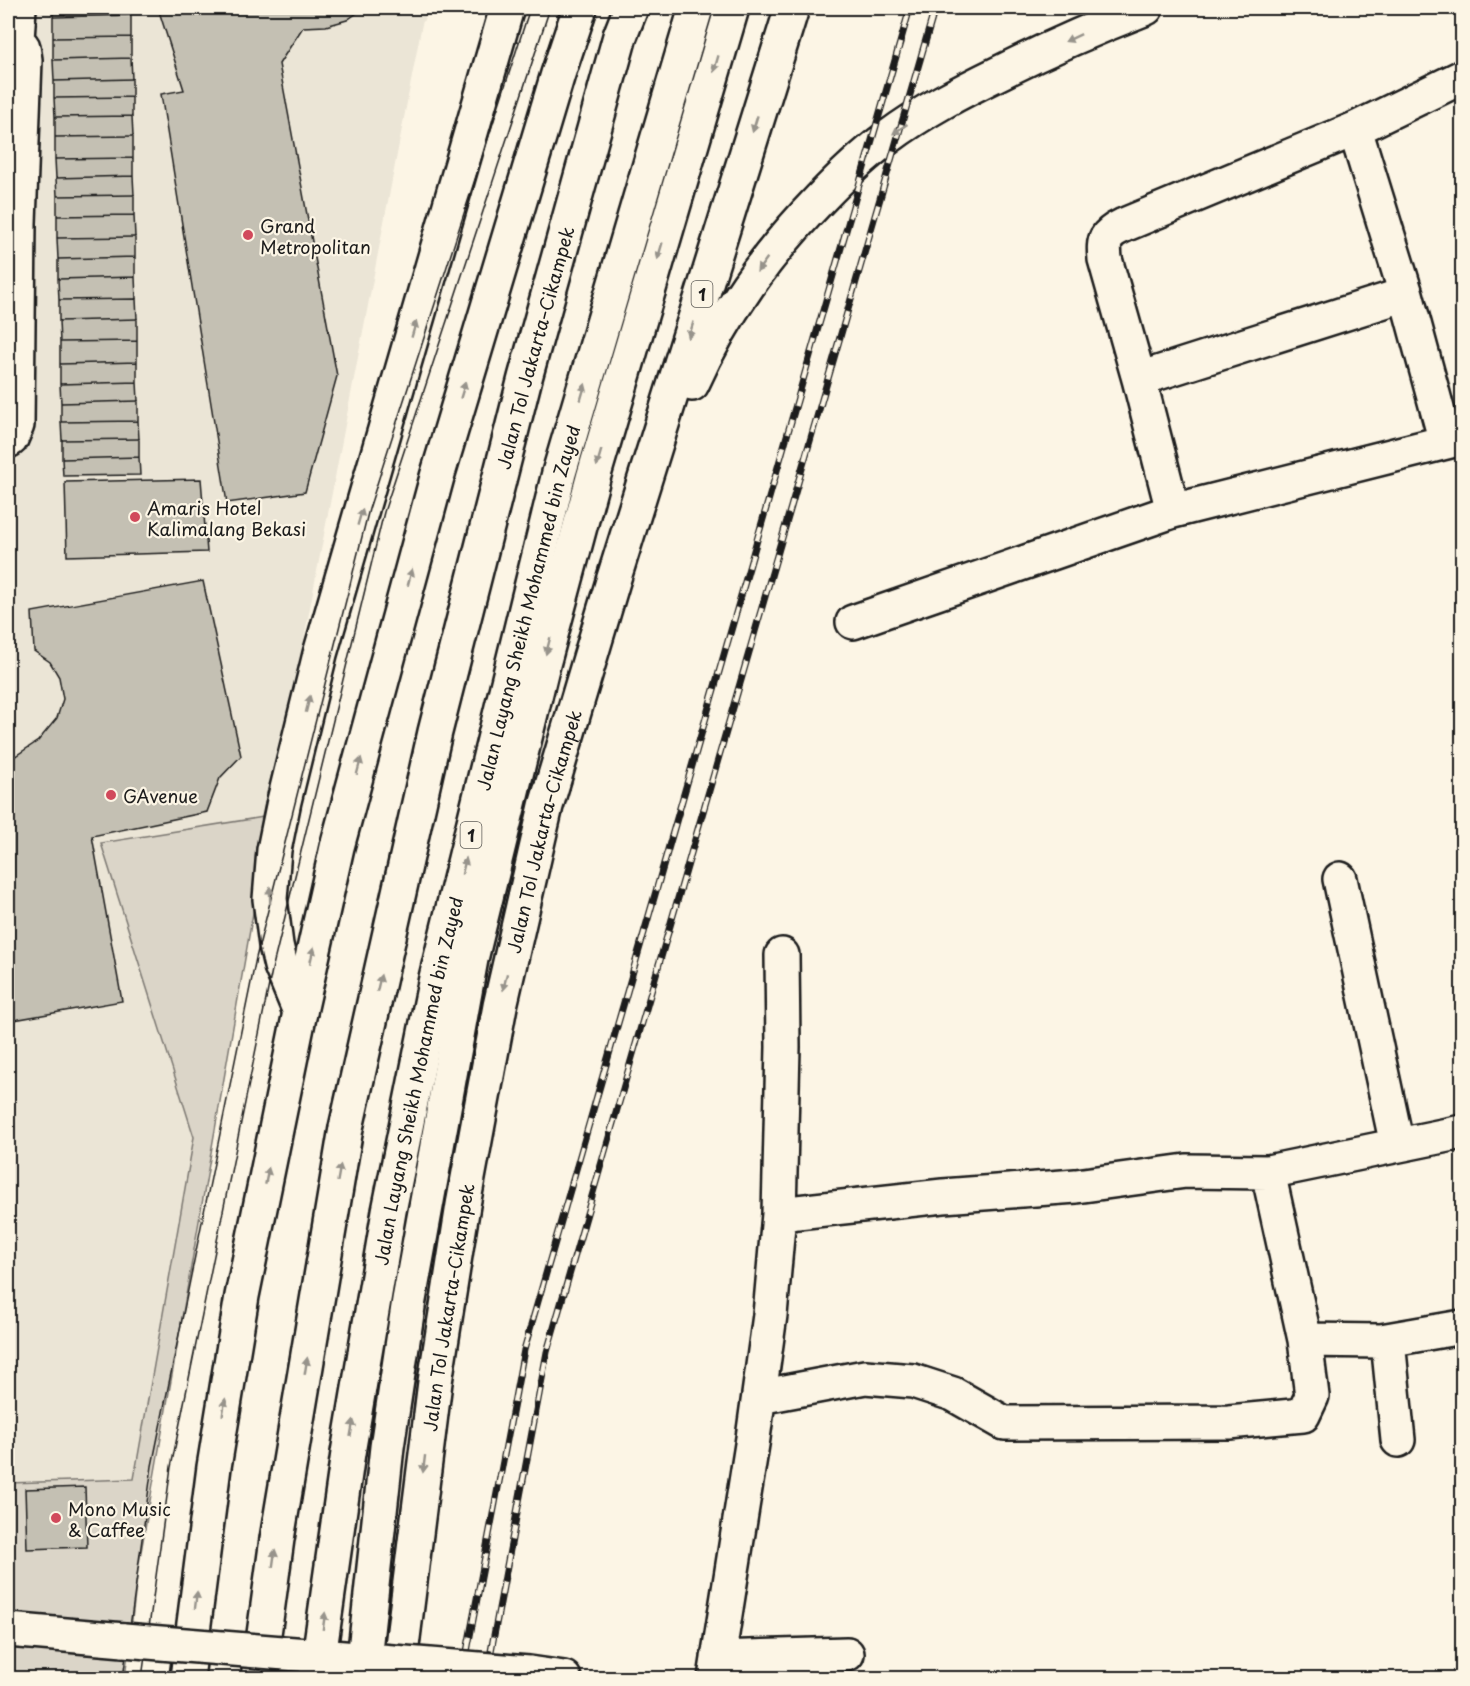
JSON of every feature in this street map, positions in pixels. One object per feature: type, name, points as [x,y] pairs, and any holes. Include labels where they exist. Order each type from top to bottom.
[{"type":"main road","points":[[8,441],[17,425],[14,215],[25,60],[23,47],[12,40],[19,8]]},
{"type":"main road","points":[[300,1012],[281,966],[270,899],[274,850],[284,801],[320,654],[507,8]]},
{"type":"main road","points":[[186,1678],[214,1467],[242,1296],[300,1012],[337,847],[437,477],[580,8]]},
{"type":"main road","name":"Jalan Tol Jakarta–Cikampek","points":[[258,1678],[277,1539],[346,1128],[435,732],[525,378],[620,36],[631,8]]},
{"type":"main road","name":"Jalan Layang Sheikh Mohammed bin Zayed","points":[[316,1678],[350,1441],[390,1211],[436,978],[560,473],[696,8]]},
{"type":"main road","name":"Jalan Layang Sheikh Mohammed bin Zayed","points":[[362,1678],[387,1447],[409,1300],[471,959],[541,672],[587,500],[732,8]]},
{"type":"main road","name":"Jalan Tol Jakarta–Cikampek","points":[[398,1678],[435,1382],[463,1205],[500,1006],[546,806],[613,580],[792,8]]},
{"type":"main road","points":[[613,580],[704,357],[743,291],[772,251],[803,217],[852,167],[887,138],[925,112],[1034,56],[1094,28],[1146,8]]},
{"type":"main road","points":[[1173,511],[1105,259],[1106,237],[1124,225],[1355,129],[1462,76]]},
{"type":"main road","points":[[853,622],[1173,511],[1454,440],[1355,129]]},
{"type":"main road","points":[[1139,379],[1406,294]]},
{"type":"main road","points":[[1341,879],[1397,1145]]},
{"type":"main road","points":[[782,955],[783,1047],[779,1214],[770,1315],[717,1668],[847,1654]]},
{"type":"main road","points":[[779,1214],[943,1196],[1076,1186],[1186,1171],[1268,1172],[1462,1132]]},
{"type":"main road","points":[[759,1396],[865,1377],[913,1381],[953,1394],[1005,1423],[1229,1422],[1303,1415],[1312,1396],[1305,1340],[1268,1172]]},
{"type":"main road","points":[[1305,1340],[1381,1341],[1462,1327]]},
{"type":"main road","points":[[1381,1341],[1389,1351],[1398,1440]]},
{"type":"main road","points":[[8,1630],[529,1673],[564,1678]]},
{"type":"shaded area","points":[[8,8],[429,8],[422,24],[270,816],[101,844],[194,1137],[134,1479],[8,1483]]},
{"type":"shaded area","points":[[270,816],[138,1569],[125,1678],[8,1678],[8,1483],[134,1479],[194,1137],[101,843]]},
{"type":"building","points":[[53,8],[130,8],[131,15],[53,17]]},
{"type":"building","name":"Grand Metropolitan","points":[[158,8],[364,8],[347,20],[326,26],[303,27],[279,64],[337,376],[305,492],[227,503],[161,94],[184,90]]},
{"type":"building","points":[[131,15],[131,37],[53,38],[53,17]]},
{"type":"building","points":[[131,37],[131,58],[53,60],[53,38]]},
{"type":"building","points":[[131,58],[132,79],[54,81],[53,60]]},
{"type":"building","points":[[132,79],[132,97],[54,98],[54,81]]},
{"type":"building","points":[[132,97],[132,116],[55,117],[54,98]]},
{"type":"building","points":[[132,116],[133,136],[55,137],[55,117]]},
{"type":"building","points":[[133,136],[133,158],[55,159],[55,137]]},
{"type":"building","points":[[133,158],[133,176],[56,178],[55,159]]},
{"type":"building","points":[[133,176],[134,195],[57,196],[56,178]]},
{"type":"building","points":[[134,195],[134,215],[57,216],[57,196]]},
{"type":"building","points":[[134,215],[135,237],[57,238],[57,216]]},
{"type":"building","points":[[135,237],[135,257],[58,259],[57,238]]},
{"type":"building","points":[[135,257],[135,277],[58,279],[58,259]]},
{"type":"building","points":[[135,277],[136,299],[59,300],[58,279]]},
{"type":"building","points":[[136,299],[137,319],[59,321],[59,300]]},
{"type":"building","points":[[137,319],[137,341],[60,342],[59,321]]},
{"type":"building","points":[[137,341],[137,362],[60,364],[60,342]]},
{"type":"building","points":[[137,362],[137,382],[60,384],[60,364]]},
{"type":"building","points":[[137,382],[138,401],[61,403],[60,384]]},
{"type":"building","points":[[138,401],[138,421],[61,422],[61,403]]},
{"type":"building","points":[[138,421],[139,439],[62,440],[61,422]]},
{"type":"building","points":[[139,439],[139,457],[62,459],[62,440]]},
{"type":"building","points":[[139,457],[140,475],[63,476],[62,459]]},
{"type":"building","name":"Amaris Hotel Kalimalang Bekasi","points":[[201,479],[207,552],[67,556],[65,482]]},
{"type":"building","name":"GAvenue","points":[[203,581],[241,756],[220,778],[207,812],[92,836],[122,1001],[8,1021],[8,761],[38,741],[57,718],[63,699],[59,677],[50,662],[34,651],[32,612]]},
{"type":"building","name":"Mono Music & Caffee","points":[[85,1487],[87,1547],[27,1549],[25,1489]]},
{"type":"tram line","points":[[123,1678],[152,1466],[256,958],[369,509],[530,8]]},
{"type":"tram line","points":[[142,1678],[171,1467],[272,970],[384,512],[550,8]]},
{"type":"railway","points":[[462,1678],[524,1350],[910,8]]},
{"type":"railway","points":[[486,1678],[547,1352],[935,8]]},
{"type":"place","name":"Grand Metropolitan","points":[[248,235]]},
{"type":"place","name":"Amaris Hotel Kalimalang Bekasi","points":[[135,517]]},
{"type":"place","name":"GAvenue","points":[[111,795]]},
{"type":"place","name":"Mono Music & Caffee","points":[[56,1518]]}]
